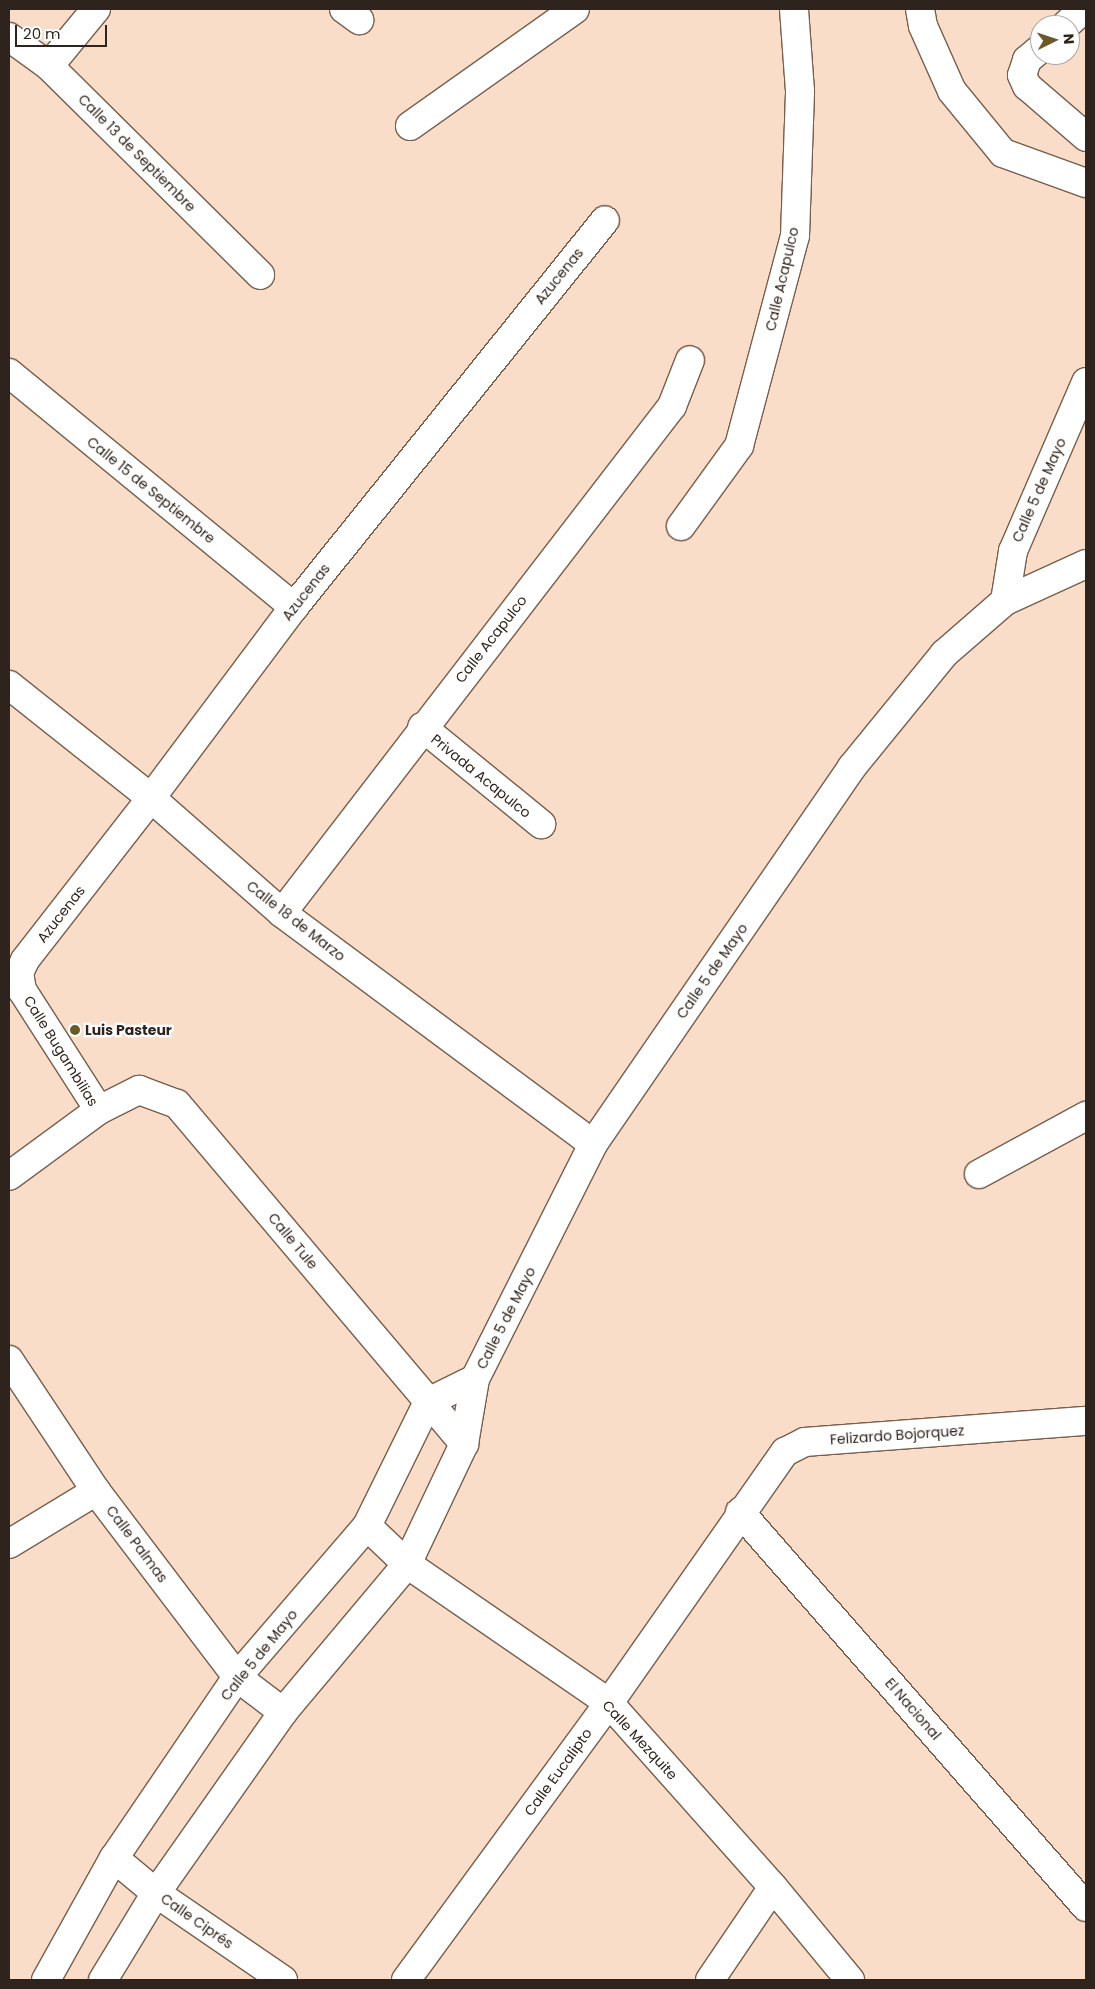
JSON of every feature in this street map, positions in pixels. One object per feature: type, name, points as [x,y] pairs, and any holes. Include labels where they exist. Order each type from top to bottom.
[{"type":"street","points":[[49,66],[96,9]]},
{"type":"street","points":[[410,126],[575,9]]},
{"type":"street","name":"Calle Acapulco","points":[[681,526],[739,446],[795,236],[800,91],[794,9]]},
{"type":"street","points":[[920,9],[923,26],[952,91],[1003,154],[1086,183]]},
{"type":"street","name":"Calle 13 de Septiembre","points":[[9,37],[49,66],[260,275]]},
{"type":"street","points":[[1030,57],[1027,60],[1022,74],[1027,86],[1086,137]]},
{"type":"street","name":"Azucenas","points":[[19,973],[25,960],[151,798],[294,606],[605,220]]},
{"type":"street","name":"Calle Acapulco","points":[[282,914],[422,727],[672,406],[690,360]]},
{"type":"street","name":"Calle 15 de Septiembre","points":[[9,373],[294,606]]},
{"type":"street","name":"Calle 5 de Mayo","points":[[1005,601],[1013,551],[1086,382]]},
{"type":"street","name":"Calle 5 de Mayo","points":[[103,1980],[156,1893],[283,1712],[407,1564],[464,1444],[475,1379],[593,1144],[852,767],[944,654],[1005,601],[1086,564]]},
{"type":"street","name":"Calle 18 de Marzo","points":[[9,685],[151,798],[282,914],[593,1144]]},
{"type":"street","name":"Privada Acapulco","points":[[422,727],[541,824]]},
{"type":"street","name":"Calle Bugambilias","points":[[9,1176],[99,1110],[22,990],[19,973]]},
{"type":"street","name":"Calle Tule","points":[[99,1110],[139,1090],[176,1104],[464,1444]]},
{"type":"street","points":[[979,1174],[1086,1116]]},
{"type":"street","name":"Calle Palmas","points":[[9,1360],[96,1491],[237,1677],[283,1712]]},
{"type":"street","name":"Calle 5 de Mayo","points":[[46,1980],[114,1858],[237,1677],[368,1526],[428,1402],[475,1379]]},
{"type":"street","name":"Felizardo Bojorquez","points":[[740,1512],[786,1452],[805,1442],[1086,1421]]},
{"type":"street","points":[[9,1544],[96,1491]]},
{"type":"street","name":"Calle Eucalipto","points":[[406,1980],[608,1703],[740,1512]]},
{"type":"street","name":"El Nacional","points":[[740,1512],[1086,1907]]},
{"type":"street","name":"Calle Mezquite","points":[[368,1526],[407,1564],[608,1703],[773,1887],[850,1980]]},
{"type":"street","name":"Calle Ciprés","points":[[114,1858],[156,1893],[283,1980]]},
{"type":"street","points":[[710,1980],[773,1887]]},
{"type":"place","name":"Luis Pasteur","points":[[75,1030]]}]
